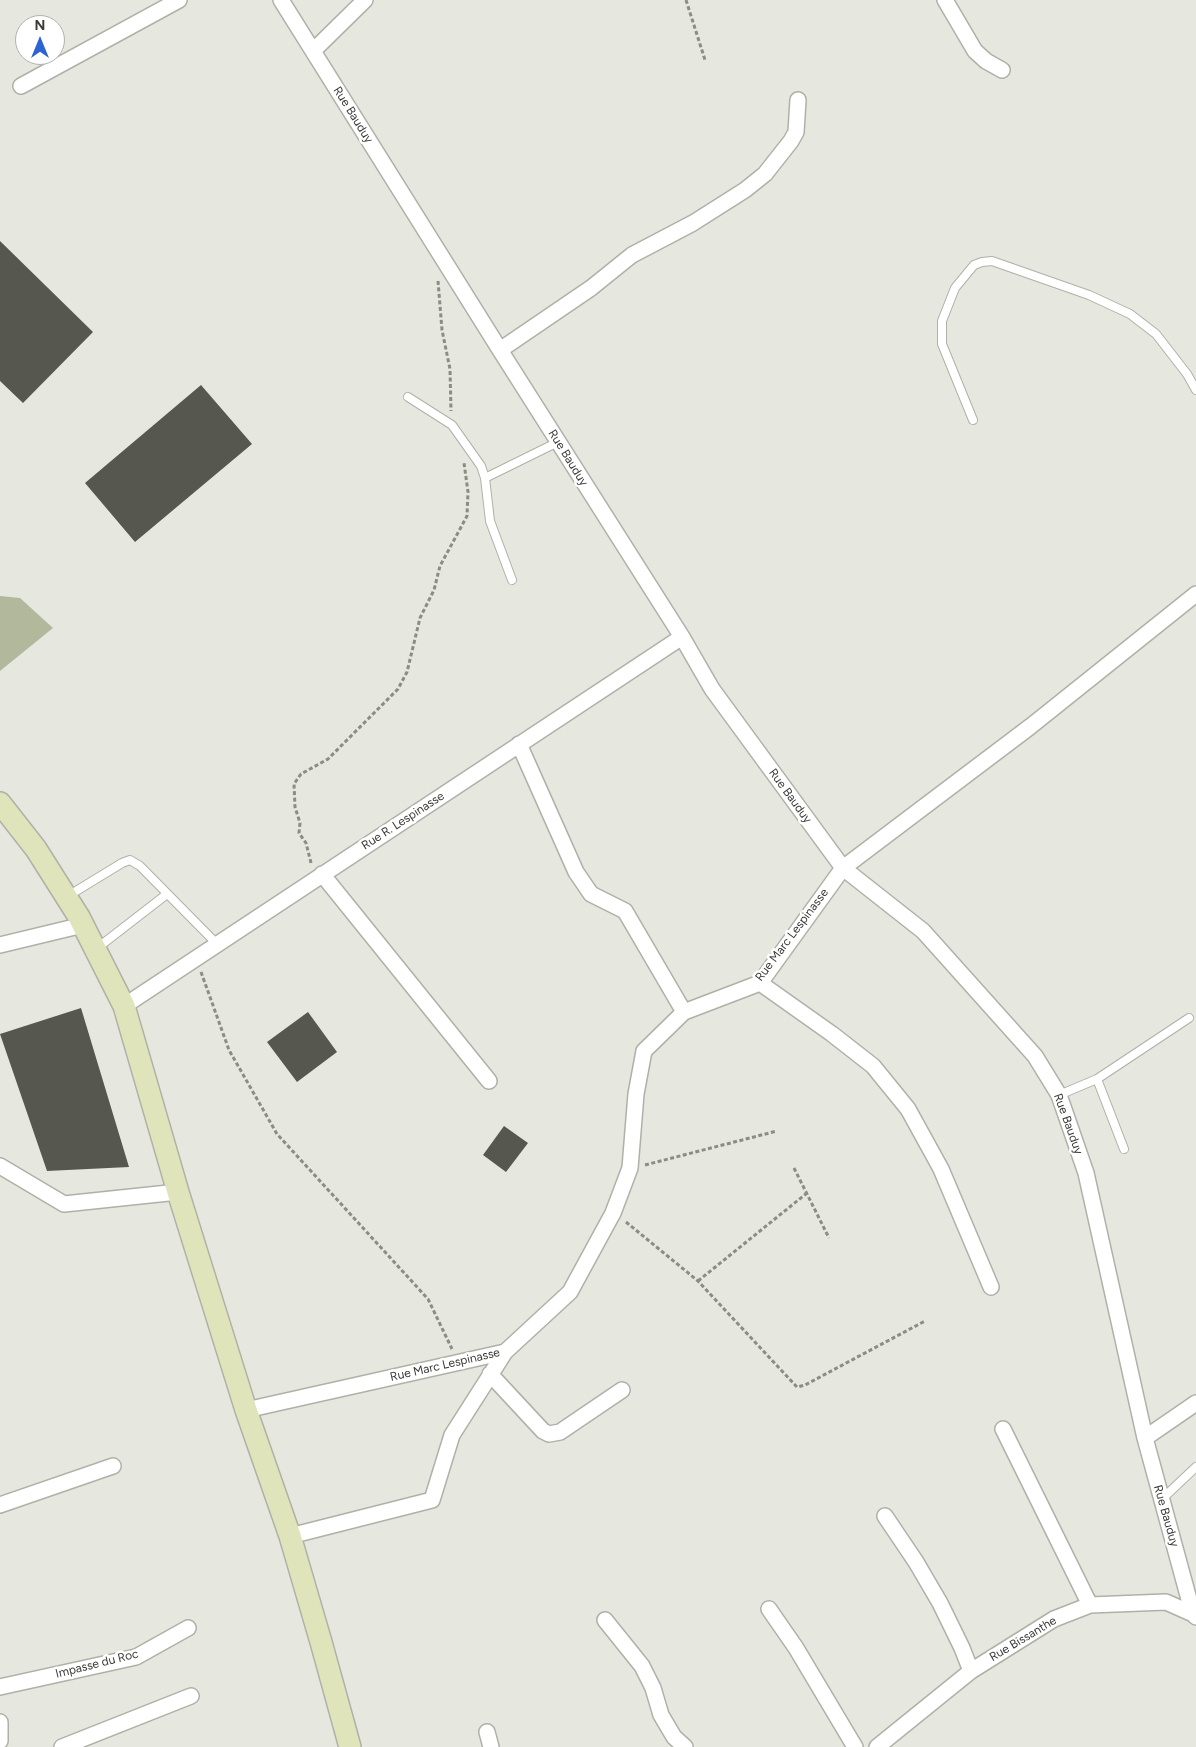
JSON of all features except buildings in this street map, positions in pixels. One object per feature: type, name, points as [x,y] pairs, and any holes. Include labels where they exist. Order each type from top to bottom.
[{"type":"main road","points":[[0,803],[36,849],[67,898],[83,925],[124,1006],[178,1192],[246,1410],[290,1536],[322,1642],[350,1747]]},
{"type":"street","points":[[21,86],[179,0]]},
{"type":"street","name":"Rue Bauduy","points":[[281,0],[682,637],[712,690],[842,868],[923,931],[1035,1056],[1059,1095],[1086,1173],[1144,1438],[1195,1615]]},
{"type":"street","points":[[313,51],[365,0]]},
{"type":"street","points":[[945,0],[975,51],[986,61],[1002,70]]},
{"type":"street","points":[[500,350],[591,288],[632,255],[693,223],[745,190],[765,174],[791,142],[796,132],[798,100]]},
{"type":"street","name":"Rue Marc Lespinasse","points":[[246,1410],[505,1352],[570,1292],[613,1213],[630,1168],[636,1094],[644,1051],[684,1012],[760,982],[842,868],[1031,726],[1196,594]]},
{"type":"street","name":"Rue R. Lespinasse","points":[[124,1006],[682,637]]},
{"type":"street","points":[[519,744],[576,872],[590,894],[625,911],[684,1012]]},
{"type":"street","points":[[319,876],[489,1080]]},
{"type":"street","points":[[0,945],[83,925]]},
{"type":"street","points":[[760,982],[873,1066],[908,1109],[941,1169],[991,1287]]},
{"type":"street","points":[[0,1166],[64,1204],[178,1192]]},
{"type":"street","points":[[290,1536],[432,1500],[452,1434],[505,1352]]},
{"type":"street","points":[[490,1374],[543,1431],[549,1434],[560,1432],[622,1390]]},
{"type":"street","points":[[1144,1438],[1196,1403]]},
{"type":"street","points":[[1003,1430],[1090,1605]]},
{"type":"street","points":[[0,1505],[113,1466]]},
{"type":"street","points":[[884,1516],[916,1562],[940,1603],[962,1648],[971,1672]]},
{"type":"street","name":"Rue Bissanthe","points":[[877,1747],[971,1672],[1054,1619],[1090,1605],[1166,1602],[1195,1615]]},
{"type":"street","points":[[769,1609],[796,1648],[855,1747]]},
{"type":"street","points":[[605,1620],[642,1666],[654,1688],[661,1715],[674,1737],[685,1747]]},
{"type":"street","name":"Impasse du Roc","points":[[0,1687],[136,1657],[188,1628]]},
{"type":"street","points":[[62,1747],[191,1696]]},
{"type":"street","points":[[0,1722],[0,1741]]},
{"type":"lane","points":[[973,420],[942,344],[942,321],[955,288],[974,265],[982,262],[992,261],[1089,295],[1130,314],[1156,334],[1187,374],[1196,390]]},
{"type":"lane","points":[[408,398],[452,425],[481,466],[485,478],[490,521],[512,580]]},
{"type":"lane","points":[[485,478],[558,442]]},
{"type":"lane","points":[[67,898],[122,863],[130,860],[140,866],[217,944]]},
{"type":"lane","points":[[96,950],[168,894]]},
{"type":"lane","points":[[1059,1095],[1097,1079],[1189,1018]]},
{"type":"lane","points":[[1097,1079],[1124,1149]]},
{"type":"lane","points":[[1161,1500],[1196,1467]]},
{"type":"path","points":[[686,0],[705,60]]},
{"type":"path","points":[[443,259],[437,283],[442,330],[450,369],[452,425]]},
{"type":"path","points":[[319,876],[308,857],[306,843],[299,833],[300,823],[296,807],[294,784],[301,774],[328,759],[398,689],[407,672],[420,618],[434,590],[440,566],[467,516],[468,492],[464,461]]},
{"type":"path","points":[[196,958],[229,1050],[277,1134],[428,1299],[458,1363]]},
{"type":"path","points":[[630,1168],[777,1131]]},
{"type":"path","points":[[794,1168],[829,1238]]},
{"type":"path","points":[[698,1281],[807,1192]]},
{"type":"path","points":[[613,1213],[698,1281],[797,1387],[805,1385],[925,1321]]},
{"type":"green space","points":[[0,596],[20,598],[53,628],[0,671]]}]
